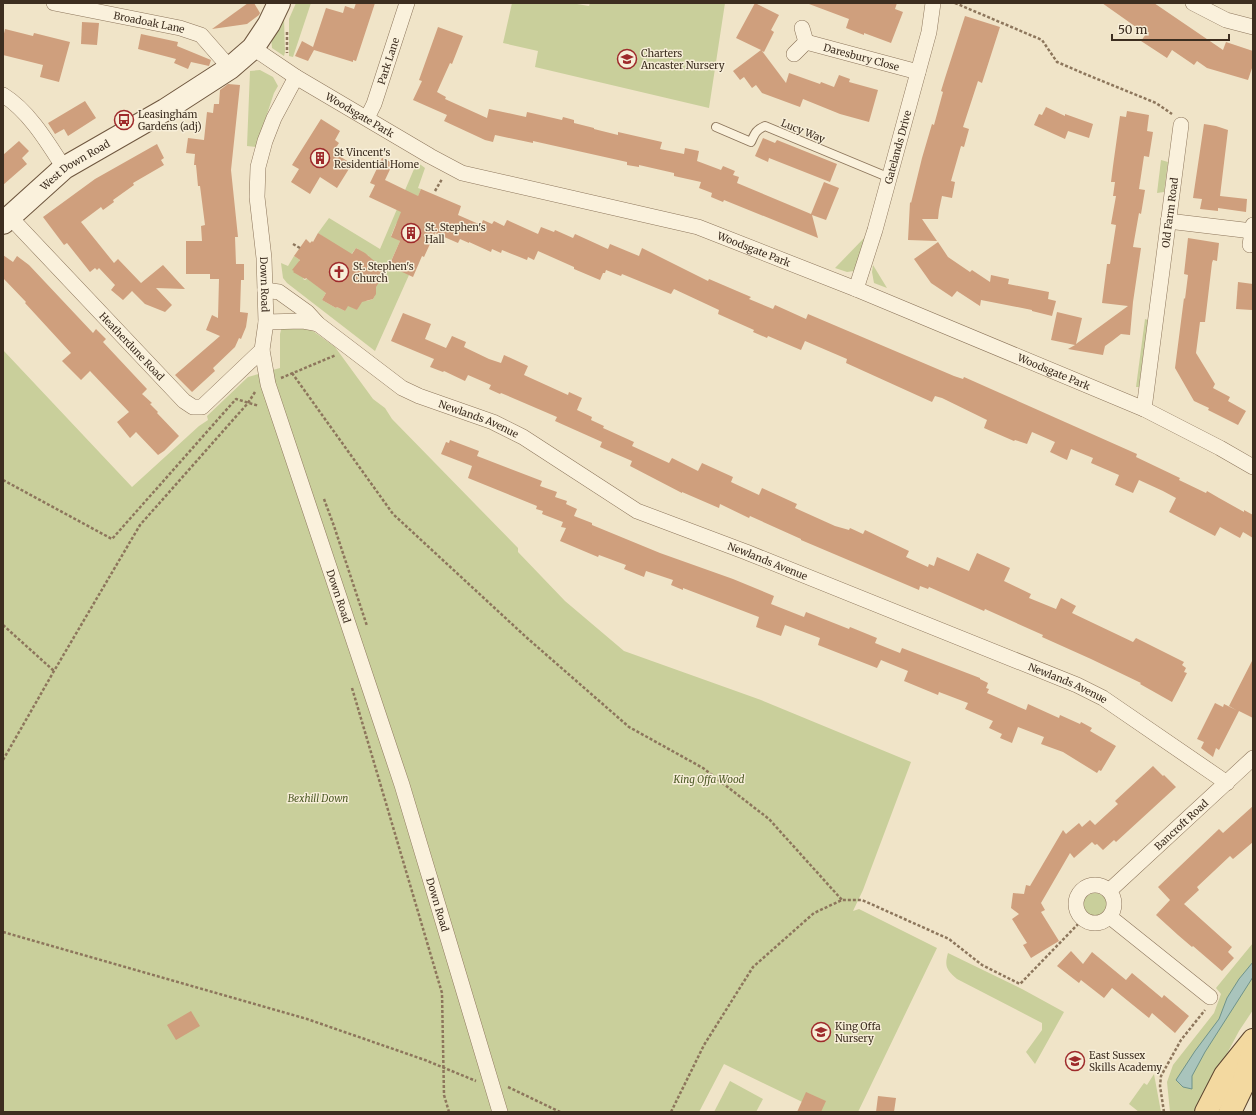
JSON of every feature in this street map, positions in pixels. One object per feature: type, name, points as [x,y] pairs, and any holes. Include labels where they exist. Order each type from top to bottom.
[{"type":"main road","points":[[1206,1112],[1225,1075],[1253,1040]]},
{"type":"main road","points":[[1230,1112],[1242,1087],[1253,1051]]},
{"type":"street","name":"Broadoak Lane","points":[[54,3],[180,28],[201,35],[230,68]]},
{"type":"street","name":"West Down Road","points":[[6,220],[64,168],[170,106],[230,68],[253,48],[269,24],[280,3]]},
{"type":"street","name":"Park Lane","points":[[367,118],[374,104],[408,3]]},
{"type":"street","name":"Gatelands Drive","points":[[856,289],[876,230],[890,178],[929,32],[933,3]]},
{"type":"street","points":[[1193,3],[1226,20],[1253,27]]},
{"type":"street","points":[[794,54],[806,42],[802,28]]},
{"type":"street","name":"Daresbury Close","points":[[806,42],[918,72]]},
{"type":"street","name":"Woodsgate Park","points":[[253,48],[292,74],[430,156],[462,173],[698,227],[856,289],[1144,409],[1220,448],[1253,467]]},
{"type":"street","name":"Down Road","points":[[292,74],[265,141],[258,167],[257,197],[264,258],[266,322],[262,350],[268,384],[402,785],[500,1112]]},
{"type":"street","points":[[3,95],[10,100],[37,128],[64,168]]},
{"type":"street","name":"Old Farm Road","points":[[1144,409],[1181,125]]},
{"type":"street","name":"Heatherdune Road","points":[[6,220],[184,401],[193,407],[202,407],[262,350]]},
{"type":"street","points":[[1168,221],[1252,234]]},
{"type":"street","name":"Newlands Avenue","points":[[264,290],[279,292],[307,312],[318,324],[402,388],[419,396],[493,422],[523,437],[637,511],[753,555],[1077,686],[1103,698],[1227,783]]},
{"type":"street","name":"Newlands Avenue","points":[[266,322],[302,321],[318,324]]},
{"type":"street","name":"Bancroft Road","points":[[1109,891],[1253,758]]},
{"type":"street","points":[[1093,885],[1102,886],[1109,891],[1115,904],[1114,911],[1110,917],[1099,924],[1092,924],[1082,920],[1076,911],[1075,902],[1078,894],[1085,888],[1093,885]]},
{"type":"street","points":[[1110,917],[1210,998]]},
{"type":"lane","name":"Lucy Way","points":[[716,127],[751,142],[755,132],[765,126],[890,178]]},
{"type":"path","points":[[955,3],[1042,40],[1057,62],[1156,103],[1177,118],[1181,125]]},
{"type":"path","points":[[286,26],[292,74]]},
{"type":"path","points":[[293,244],[300,248]]},
{"type":"path","points":[[3,760],[140,525],[248,403],[257,388],[350,349]]},
{"type":"path","points":[[292,373],[393,514],[526,637],[629,727],[703,768],[769,819],[842,900]]},
{"type":"path","points":[[3,480],[112,539],[236,399],[262,407]]},
{"type":"path","points":[[3,625],[54,671]]},
{"type":"path","points":[[350,682],[442,993],[444,1095],[449,1112]]},
{"type":"path","points":[[671,1112],[704,1045],[754,967],[814,913],[842,900],[862,900],[949,939],[982,965],[1020,984],[1082,920]]},
{"type":"path","points":[[3,932],[307,1019],[444,1068],[492,1087],[506,1087],[560,1112]]},
{"type":"path","points":[[1164,1112],[1160,1086],[1161,1076],[1181,1040],[1210,1005],[1210,998]]},
{"type":"green space","points":[[286,3],[291,3],[284,18],[284,56],[272,48],[271,37]]},
{"type":"green space","points":[[296,3],[311,3],[293,57],[289,56],[289,19]]},
{"type":"green space","name":"Charters Ancaster Nursery","points":[[512,3],[571,3],[589,6],[590,3],[725,3],[709,108],[535,67],[538,51],[503,43]]},
{"type":"green space","points":[[260,70],[273,77],[278,86],[274,93],[256,147],[247,146],[250,71]]},
{"type":"green space","points":[[1161,160],[1168,162],[1164,192],[1157,193]]},
{"type":"green space","points":[[417,162],[425,168],[418,188],[421,189],[414,206],[396,224],[391,236],[400,241],[391,261],[409,275],[375,351],[287,283],[283,278],[281,263],[288,266],[294,256],[300,260],[303,279],[305,280],[308,278],[317,286],[327,291],[322,300],[336,308],[337,307],[345,311],[347,304],[357,310],[362,300],[367,301],[373,299],[375,288],[370,278],[378,283],[385,270],[369,259],[369,256],[357,251],[358,249],[356,248],[350,256],[318,233],[329,218],[380,249]]},
{"type":"green space","points":[[866,236],[854,271],[847,272],[835,268]]},
{"type":"green space","points":[[873,265],[887,288],[874,283],[872,272]]},
{"type":"green space","points":[[1145,319],[1148,320],[1139,387],[1136,387]]},
{"type":"green space","name":"Bexhill Down","points":[[282,326],[303,326],[313,331],[335,347],[373,399],[385,408],[392,419],[518,548],[518,552],[565,601],[624,651],[761,700],[911,762],[863,890],[853,911],[859,909],[937,948],[858,1112],[823,1112],[724,1064],[699,1112],[3,1112],[3,350],[132,487],[199,426],[208,420],[207,416],[248,377],[280,368],[280,334]]},
{"type":"green space","points":[[1095,893],[1100,894],[1106,900],[1106,910],[1100,916],[1095,917],[1090,916],[1084,910],[1083,905],[1084,900],[1090,894]]},
{"type":"green space","points":[[1253,943],[1253,1010],[1239,1031],[1196,1112],[1170,1112],[1167,1082],[1173,1065],[1214,1013],[1221,994],[1216,988]]},
{"type":"green space","points":[[948,953],[1022,989],[1064,1012],[1035,1064],[1026,1052],[1042,1030],[1042,1023],[957,979],[947,968],[946,962]]},
{"type":"green space","points":[[1154,1074],[1161,1112],[1139,1112],[1129,1104],[1144,1083],[1147,1085]]},
{"type":"green space","points":[[730,1081],[763,1099],[756,1112],[714,1112]]},
{"type":"water","points":[[1253,962],[1253,977],[1205,1052],[1192,1076],[1192,1089],[1183,1087],[1176,1080],[1219,1019],[1227,998],[1239,979]]},
{"type":"building","points":[[248,3],[254,3],[260,13],[247,24],[212,29]]},
{"type":"building","points":[[356,3],[375,3],[356,61],[353,60],[353,62],[314,50],[308,61],[295,56],[302,41],[313,47],[326,8],[343,13],[345,6],[354,9]]},
{"type":"building","points":[[755,3],[779,15],[771,30],[774,32],[764,52],[762,51],[786,83],[789,73],[820,84],[821,82],[834,87],[839,75],[850,79],[849,82],[878,90],[869,122],[840,114],[803,99],[800,107],[762,93],[756,85],[752,88],[744,77],[740,80],[733,71],[761,50],[736,38]]},
{"type":"building","points":[[809,3],[897,3],[895,9],[903,12],[891,43],[846,28],[849,19]]},
{"type":"building","points":[[1102,3],[1154,3],[1223,50],[1226,42],[1253,51],[1253,65],[1248,80],[1207,68],[1197,61],[1194,65],[1172,50],[1167,58],[1141,41],[1146,34]]},
{"type":"building","points":[[965,16],[1000,27],[982,83],[978,81],[963,127],[969,129],[964,147],[961,146],[951,181],[955,182],[952,198],[942,196],[938,219],[922,219],[937,241],[908,240],[910,202],[911,203],[932,124],[934,125],[943,92],[941,91]]},
{"type":"building","points":[[82,22],[99,23],[97,45],[81,44]]},
{"type":"building","points":[[438,27],[463,36],[452,64],[450,63],[437,92],[446,97],[445,99],[487,118],[489,109],[526,117],[527,112],[562,120],[563,117],[574,120],[574,123],[594,129],[618,135],[618,132],[662,142],[660,149],[684,154],[685,148],[699,151],[697,161],[721,170],[723,166],[735,171],[733,175],[739,177],[737,183],[811,214],[824,182],[839,188],[826,220],[812,215],[818,238],[724,200],[723,202],[711,197],[712,193],[699,188],[701,182],[674,176],[674,173],[639,165],[639,167],[627,165],[627,162],[533,141],[533,143],[495,135],[493,142],[485,140],[444,121],[447,115],[413,100],[422,81],[419,80]]},
{"type":"building","points":[[5,29],[33,36],[34,33],[70,42],[59,82],[40,77],[43,65],[3,55],[3,38]]},
{"type":"building","points":[[141,34],[178,42],[177,46],[211,60],[209,66],[191,62],[188,69],[174,63],[176,59],[138,49]]},
{"type":"building","points":[[228,84],[240,85],[231,170],[238,237],[235,237],[236,264],[244,264],[244,280],[241,280],[240,312],[248,313],[246,327],[241,339],[239,338],[235,347],[213,368],[215,371],[192,392],[175,375],[220,336],[206,330],[212,315],[218,318],[219,279],[210,279],[210,274],[186,274],[186,241],[202,241],[201,226],[205,225],[200,186],[198,186],[196,165],[194,165],[195,154],[186,153],[188,138],[204,140],[207,112],[213,113],[214,104],[219,104],[220,90]]},
{"type":"building","points":[[85,101],[96,118],[68,136],[64,129],[55,134],[48,123]]},
{"type":"building","points":[[1046,107],[1065,116],[1065,114],[1093,124],[1089,138],[1068,131],[1065,139],[1034,125],[1039,114],[1042,115]]},
{"type":"building","points":[[1127,111],[1149,115],[1147,131],[1153,132],[1149,157],[1144,156],[1139,189],[1145,190],[1133,247],[1141,248],[1130,335],[1121,334],[1105,346],[1103,355],[1068,349],[1075,345],[1051,340],[1057,312],[1082,318],[1076,344],[1128,306],[1102,303],[1107,264],[1110,264],[1116,225],[1111,224],[1116,196],[1113,196],[1115,182],[1111,182],[1113,166],[1120,116],[1126,117]]},
{"type":"building","name":"St Vincent's Residential Home","points":[[321,119],[340,131],[335,140],[339,143],[333,152],[352,164],[337,188],[320,177],[310,194],[291,182],[299,169],[292,165]]},
{"type":"building","points":[[1204,124],[1228,130],[1220,196],[1247,199],[1246,212],[1218,208],[1218,211],[1200,209],[1202,199],[1193,198]]},
{"type":"building","points":[[763,138],[775,143],[777,140],[837,164],[830,182],[769,158],[768,162],[755,156]]},
{"type":"building","points":[[19,141],[29,151],[22,158],[27,164],[3,185],[3,155]]},
{"type":"building","points":[[157,144],[164,158],[161,160],[164,165],[133,183],[134,185],[113,200],[114,202],[103,210],[101,207],[81,222],[114,263],[118,259],[141,283],[163,265],[185,289],[156,288],[172,305],[165,312],[145,304],[132,291],[123,300],[111,290],[115,285],[99,268],[97,270],[95,268],[90,272],[67,243],[64,245],[43,217],[95,179]]},
{"type":"building","points":[[382,158],[393,163],[385,180],[418,196],[421,189],[461,206],[458,215],[481,225],[483,220],[492,224],[494,221],[504,226],[507,220],[538,234],[541,227],[554,232],[555,230],[573,238],[575,234],[608,249],[610,244],[639,256],[642,248],[708,281],[709,279],[751,297],[749,299],[773,309],[775,305],[806,319],[808,314],[954,376],[963,379],[964,377],[1137,454],[1136,457],[1180,478],[1179,480],[1206,493],[1207,491],[1244,512],[1244,510],[1253,515],[1253,538],[1243,532],[1240,538],[1220,527],[1215,536],[1169,512],[1176,498],[1139,480],[1133,493],[1115,485],[1119,475],[1091,463],[1093,458],[1071,449],[1067,460],[1050,452],[1055,442],[1032,432],[1027,444],[1014,441],[984,428],[987,420],[942,398],[935,396],[932,402],[846,363],[847,359],[805,341],[801,350],[768,336],[767,338],[753,332],[754,330],[718,314],[719,310],[674,289],[671,294],[622,274],[621,276],[606,270],[600,280],[538,251],[534,260],[528,257],[527,260],[502,250],[501,253],[492,249],[491,252],[460,239],[458,243],[435,233],[424,257],[422,256],[413,277],[389,266],[400,241],[391,237],[401,212],[369,197],[375,185],[370,183]]},
{"type":"building","name":"St. Stephen's Church","points":[[318,233],[352,254],[356,248],[365,253],[386,271],[376,287],[376,294],[373,299],[362,302],[357,310],[348,306],[345,311],[322,300],[326,293],[306,278],[305,279],[293,272],[294,271],[292,270],[300,260],[294,256],[306,239],[310,243],[312,241],[313,242]]},
{"type":"building","points":[[1188,238],[1219,243],[1217,261],[1213,260],[1212,263],[1205,322],[1200,322],[1196,353],[1215,384],[1213,388],[1230,397],[1228,401],[1246,411],[1238,425],[1194,401],[1175,368],[1188,275],[1184,274]]},
{"type":"building","points":[[938,242],[948,257],[970,272],[972,270],[990,282],[991,275],[1009,279],[1008,284],[1049,292],[1048,299],[1056,301],[1052,316],[1032,310],[981,300],[980,306],[957,291],[952,297],[931,283],[914,259]]},
{"type":"building","points":[[3,255],[13,262],[17,256],[29,265],[93,333],[96,329],[106,339],[103,342],[147,389],[142,394],[152,403],[150,404],[158,412],[157,413],[179,436],[164,451],[158,455],[136,432],[130,438],[117,422],[129,412],[90,371],[81,380],[62,361],[71,353],[3,278]]},
{"type":"building","points":[[1238,282],[1253,284],[1252,310],[1236,309]]},
{"type":"building","points":[[403,313],[431,324],[425,339],[446,348],[452,336],[466,342],[464,347],[489,359],[501,363],[504,355],[528,366],[524,375],[568,395],[569,392],[582,398],[577,410],[592,417],[591,420],[604,426],[603,428],[634,442],[632,446],[669,463],[672,458],[698,471],[702,463],[733,477],[731,482],[759,495],[762,488],[797,504],[795,508],[835,526],[849,530],[850,528],[863,534],[865,530],[909,551],[906,557],[928,567],[929,564],[934,566],[937,557],[969,571],[977,553],[1010,568],[1004,581],[1031,594],[1029,598],[1056,609],[1061,598],[1076,606],[1072,613],[1133,642],[1136,638],[1184,662],[1182,665],[1186,668],[1184,672],[1187,673],[1172,702],[1140,684],[1141,683],[1042,637],[1043,635],[985,609],[984,611],[929,587],[928,589],[920,586],[919,590],[801,540],[750,516],[749,518],[720,504],[719,508],[682,493],[630,466],[632,461],[600,447],[602,442],[555,421],[557,417],[489,389],[491,385],[468,375],[465,381],[444,371],[443,372],[430,367],[434,359],[391,341]]},
{"type":"building","points":[[450,440],[479,451],[477,456],[542,481],[540,486],[557,492],[555,497],[567,501],[566,504],[577,509],[574,516],[592,523],[592,525],[660,553],[733,579],[774,596],[771,604],[804,617],[806,612],[849,629],[850,627],[877,638],[875,643],[900,653],[902,648],[980,678],[988,683],[986,688],[989,689],[987,693],[1026,710],[1028,704],[1059,718],[1060,715],[1080,724],[1081,722],[1092,728],[1090,731],[1116,746],[1101,771],[1099,770],[1097,773],[1063,752],[1041,744],[1044,737],[1018,727],[1012,743],[1000,738],[1002,734],[989,728],[993,721],[965,709],[968,703],[939,692],[938,695],[904,681],[908,671],[881,660],[877,668],[818,645],[820,638],[785,625],[781,636],[756,627],[759,617],[683,588],[683,590],[671,585],[673,580],[646,571],[644,577],[624,569],[626,565],[599,555],[598,557],[560,541],[566,528],[561,527],[563,522],[542,514],[543,511],[536,509],[537,506],[468,478],[472,466],[441,454],[446,442],[449,443]]},
{"type":"building","points":[[1253,659],[1253,718],[1239,711],[1219,750],[1216,748],[1213,757],[1201,748],[1204,742],[1197,739],[1215,703],[1223,707],[1224,704],[1236,710],[1229,706]]},
{"type":"building","points":[[1153,766],[1176,787],[1116,842],[1114,840],[1103,850],[1097,844],[1095,845],[1092,842],[1074,858],[1070,853],[1041,903],[1045,910],[1041,912],[1059,941],[1031,958],[1023,945],[1027,943],[1012,919],[1019,914],[1011,908],[1013,893],[1024,894],[1026,885],[1030,886],[1063,830],[1066,834],[1079,823],[1082,827],[1090,820],[1095,825],[1118,804],[1115,801]]},
{"type":"building","points":[[1253,806],[1253,842],[1233,859],[1230,856],[1197,887],[1199,890],[1184,904],[1232,947],[1228,952],[1234,958],[1222,971],[1156,915],[1170,900],[1158,887],[1219,829],[1223,833]]},
{"type":"building","points":[[1071,951],[1083,964],[1092,952],[1126,980],[1132,973],[1162,998],[1164,995],[1189,1016],[1175,1033],[1152,1013],[1149,1018],[1112,988],[1104,998],[1081,980],[1079,983],[1057,966]]},
{"type":"building","points":[[191,1011],[200,1026],[176,1040],[167,1025]]},
{"type":"building","points":[[806,1092],[826,1101],[821,1112],[797,1112]]},
{"type":"building","points":[[878,1096],[896,1098],[894,1112],[876,1112]]},
{"type":"place","name":"Charters Ancaster Nursery","points":[[627,59]]},
{"type":"place","name":"Leasingham Gardens (adj)","points":[[124,120]]},
{"type":"place","name":"St Vincent's Residential Home","points":[[320,158]]},
{"type":"place","name":"St. Stephen's Hall","points":[[411,233]]},
{"type":"place","name":"St. Stephen's Church","points":[[339,272]]},
{"type":"place","name":"King Offa Nursery","points":[[821,1032]]},
{"type":"place","name":"East Sussex Skills Academy","points":[[1075,1061]]},
{"type":"park label","name":"King Offa Wood","points":[[709,779]]}]
